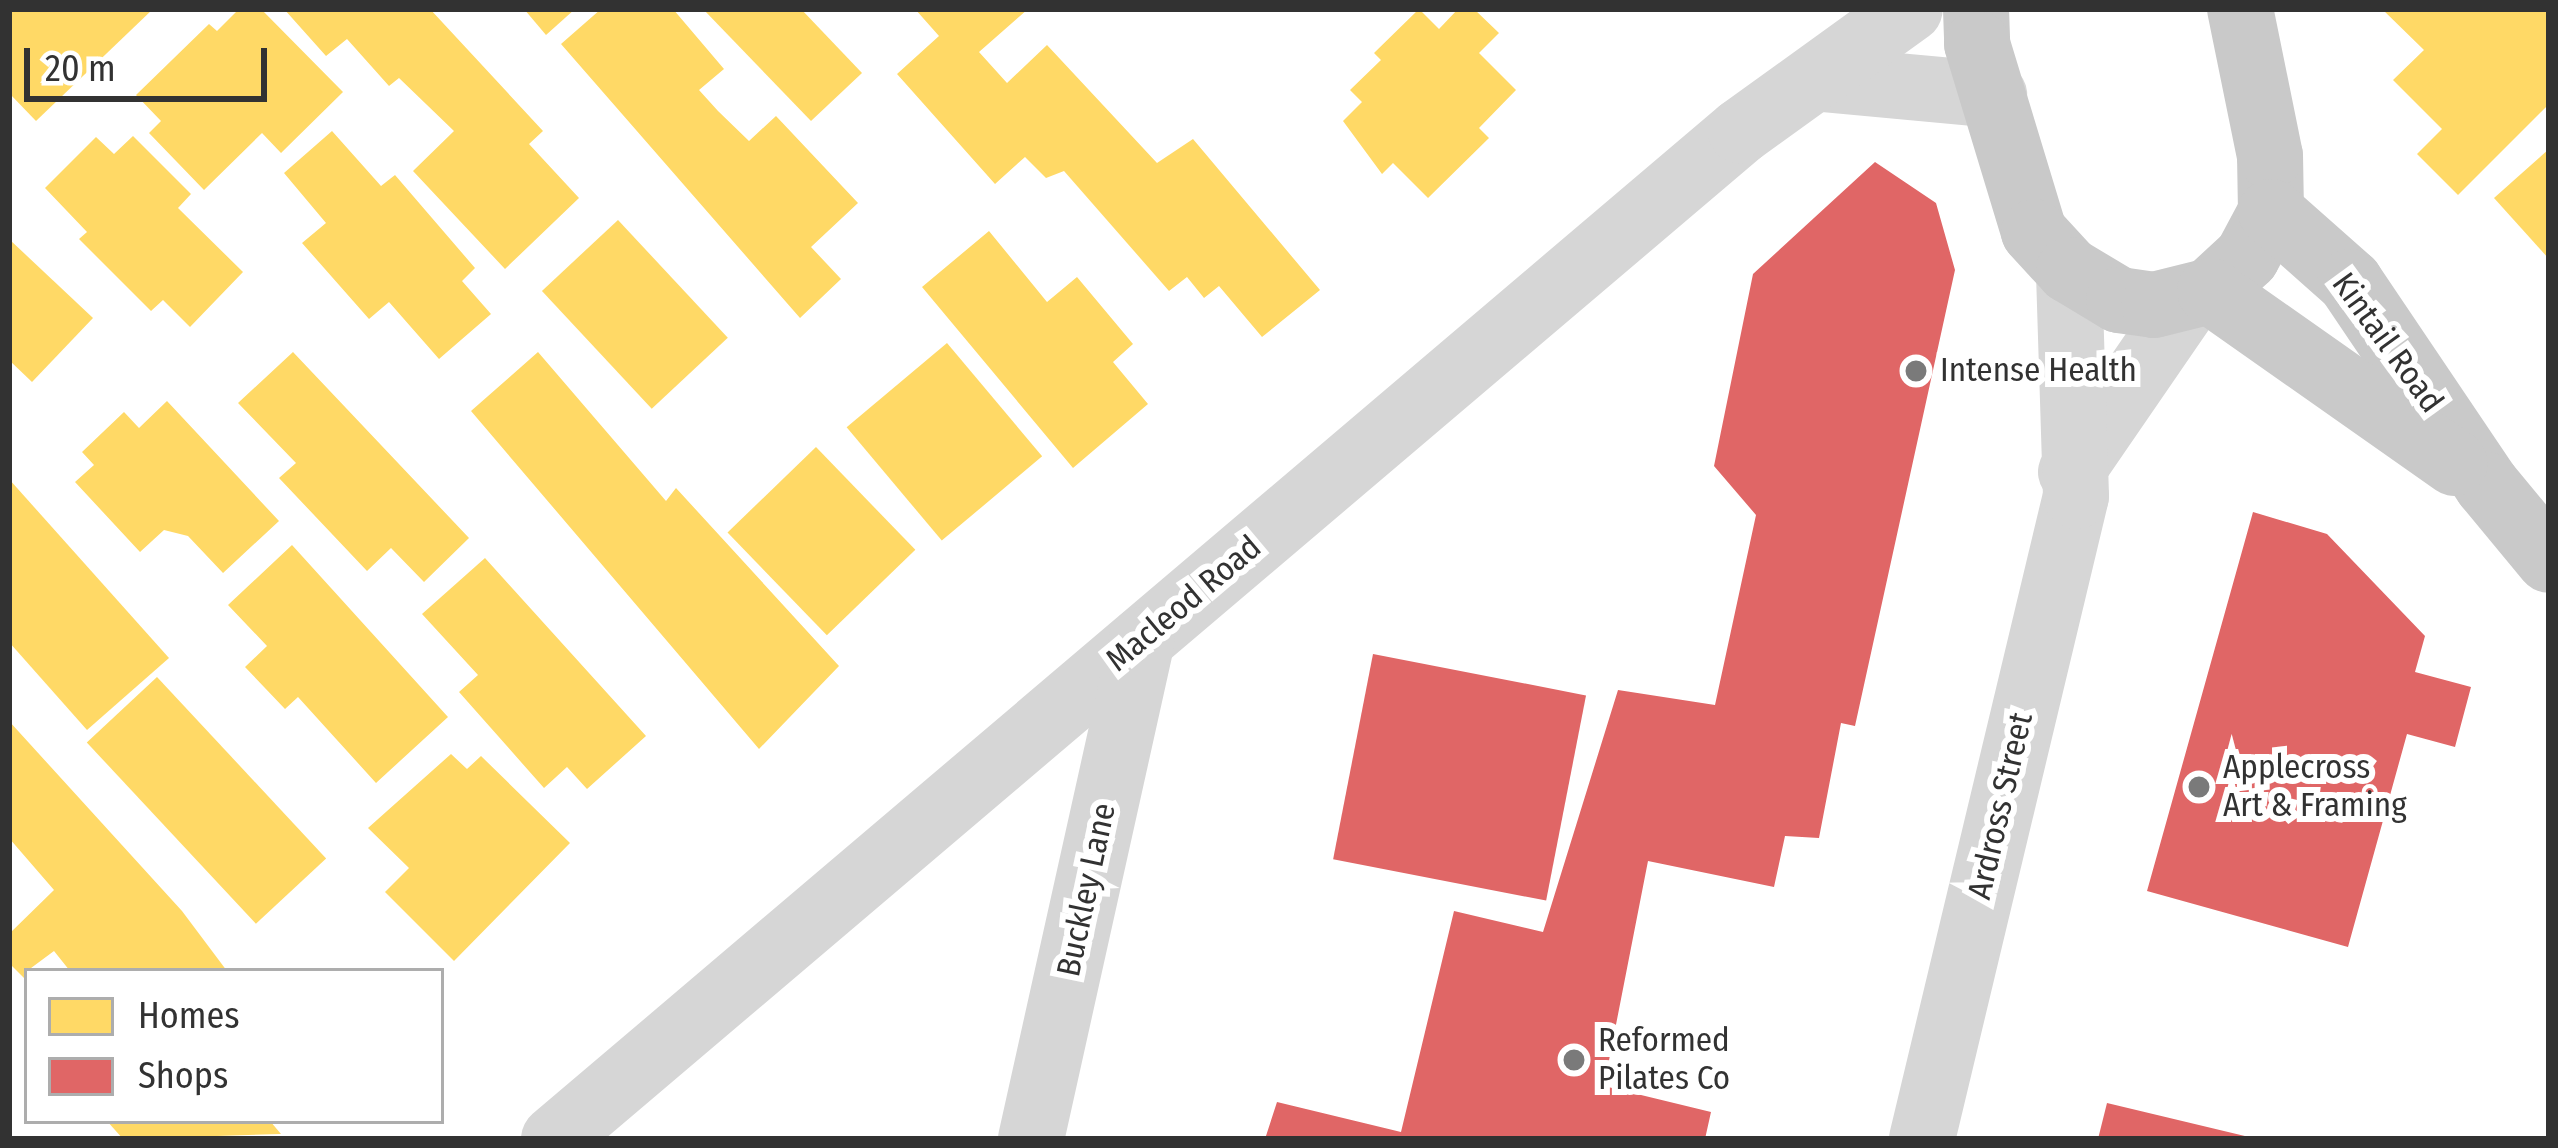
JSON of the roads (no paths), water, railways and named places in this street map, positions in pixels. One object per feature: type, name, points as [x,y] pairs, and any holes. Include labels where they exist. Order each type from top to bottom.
[{"type":"main road","points":[[1976,9],[1976,44],[2034,232],[2069,270],[2119,300],[2199,297],[2247,257],[2271,212],[2270,156],[2240,10]]},
{"type":"main road","name":"Kintail Road","points":[[2271,212],[2350,282],[2488,485],[2549,560]]},
{"type":"main road","name":"Kintail Road","points":[[2199,297],[2488,485]]},
{"type":"street","name":"Macleod Road","points":[[554,1139],[1741,130],[1822,79],[1910,9]]},
{"type":"street","points":[[1822,79],[1994,95]]},
{"type":"street","name":"Ardross Street","points":[[1922,1139],[2076,496],[2069,270]]},
{"type":"street","points":[[2072,472],[2199,297]]},
{"type":"street","name":"Buckley Lane","points":[[1031,1139],[1142,640]]},
{"type":"place","name":"Intense Health","points":[[1916,371]]},
{"type":"place","name":"Applecross Art & Framing","points":[[2199,787]]},
{"type":"place","name":"Reformed Pilates Co","points":[[1574,1060]]}]
